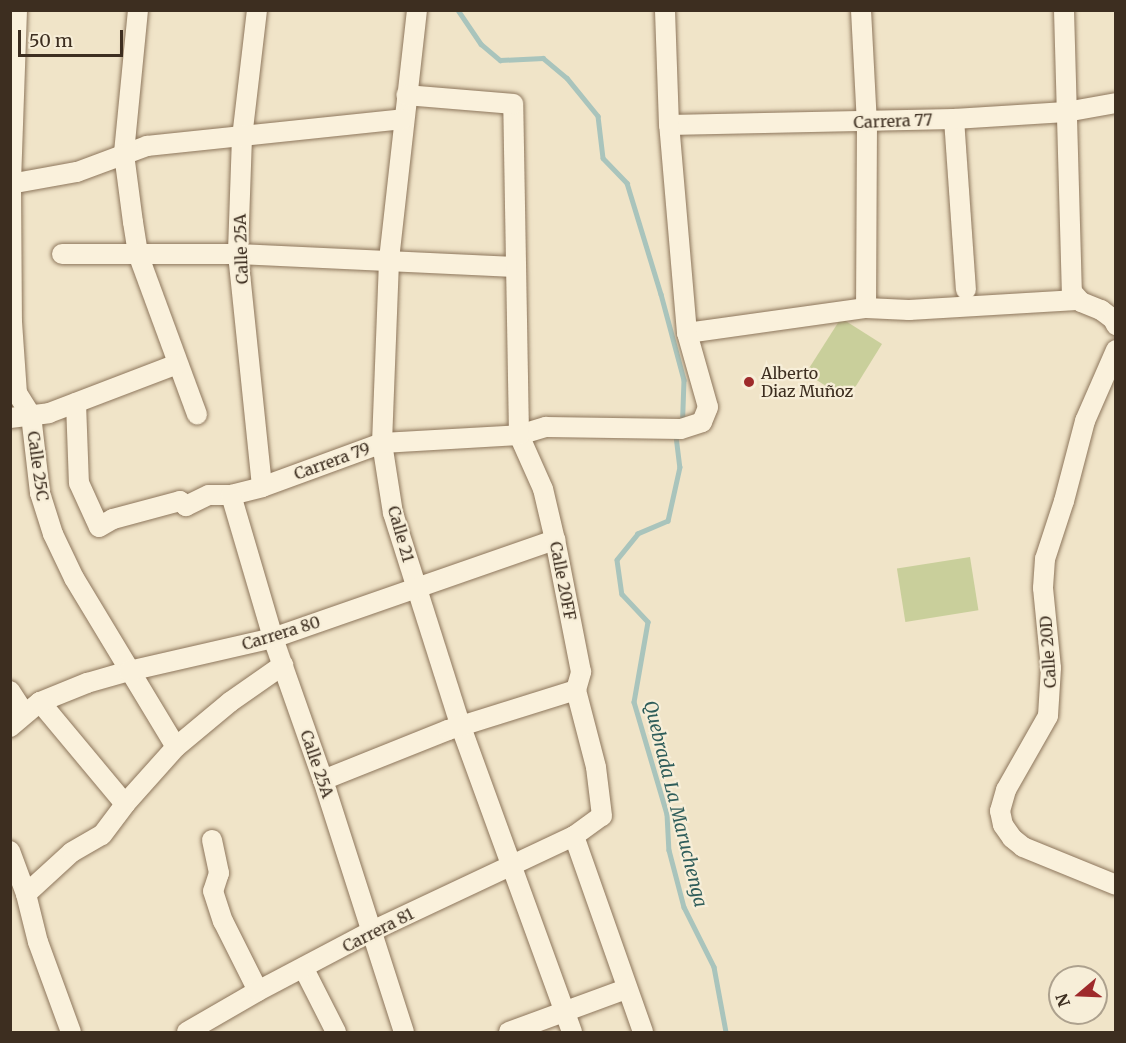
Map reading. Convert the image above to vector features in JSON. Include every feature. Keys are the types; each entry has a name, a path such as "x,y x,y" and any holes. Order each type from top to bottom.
{"street":[{"name":"Calle 25C","path":"17,10 11,184 12,322 17,393 31,415 40,493 53,534 74,578 176,747"},
{"path":"138,10 124,154 138,254 197,414"},
{"name":"Calle 25A","path":"257,10 242,136 238,254 262,487"},
{"name":"Calle 21","path":"417,10 403,118 389,261 382,443 393,513 461,727 572,1032"},
{"path":"665,10 669,125 687,333 866,308 909,310 1077,300 1101,310 1113,319 1116,325"},
{"path":"861,10 867,123 866,308"},
{"path":"1064,10 1072,292 1077,300"},
{"name":"Calle 20FF","path":"406,95 513,104 519,435 543,489 555,540 581,672 576,690 596,767 602,816 573,836"},
{"name":"Carrera 77","path":"669,125 867,123 954,119 1066,112 1116,104"},
{"path":"11,184 77,172 147,146 403,118"},
{"path":"954,119 966,290"},
{"path":"62,254 238,254 515,267"},
{"name":"Carrera 79","path":"76,403 79,483 99,527 113,519 180,501 186,506 209,495 231,495 262,487 382,443 519,435 546,427 681,429 702,422 708,407 687,333"},
{"name":"Calle 20D","path":"1116,350 1085,421 1064,501 1044,559 1043,588 1051,668 1048,716 1006,790 1000,811 1003,825 1012,838 1023,847 1116,885"},
{"path":"10,418 49,413 177,364"},
{"name":"Calle 25A","path":"231,495 273,638 323,780 404,1032"},
{"name":"Carrera 80","path":"25,714 129,670 273,638 416,586 555,540"},
{"path":"26,894 72,852 102,835 125,804 176,747 230,702 283,665"},
{"path":"323,780 461,727 576,690"},
{"path":"10,691 25,714 125,804"},
{"path":"573,836 643,1032"},
{"name":"Carrera 81","path":"187,1032 258,991 304,969 372,931 573,836"},
{"path":"212,840 219,873 213,891 223,921 258,991"},
{"path":"10,851 26,894 38,942 72,1032"},
{"path":"304,969 336,1032"},
{"path":"509,1032 626,989"}],"green space":[{"path":"841,318 882,344 851,394 838,394 806,373"},
{"path":"970,557 978,610 905,622 897,569"}],"waterway":[{"name":"Quebrada La Maruchenga","path":"458,10 481,44 500,60 543,58 567,78 598,116 603,158 627,183 661,294 684,380 683,416"},
{"name":"Quebrada La Maruchenga","path":"676,436 680,467 668,521 638,534 617,560 622,594 648,622 634,702 667,814 669,850 684,907 714,967 726,1032"}],"place":[{"name":"Alberto Diaz Muñoz","path":"749,382"}]}
